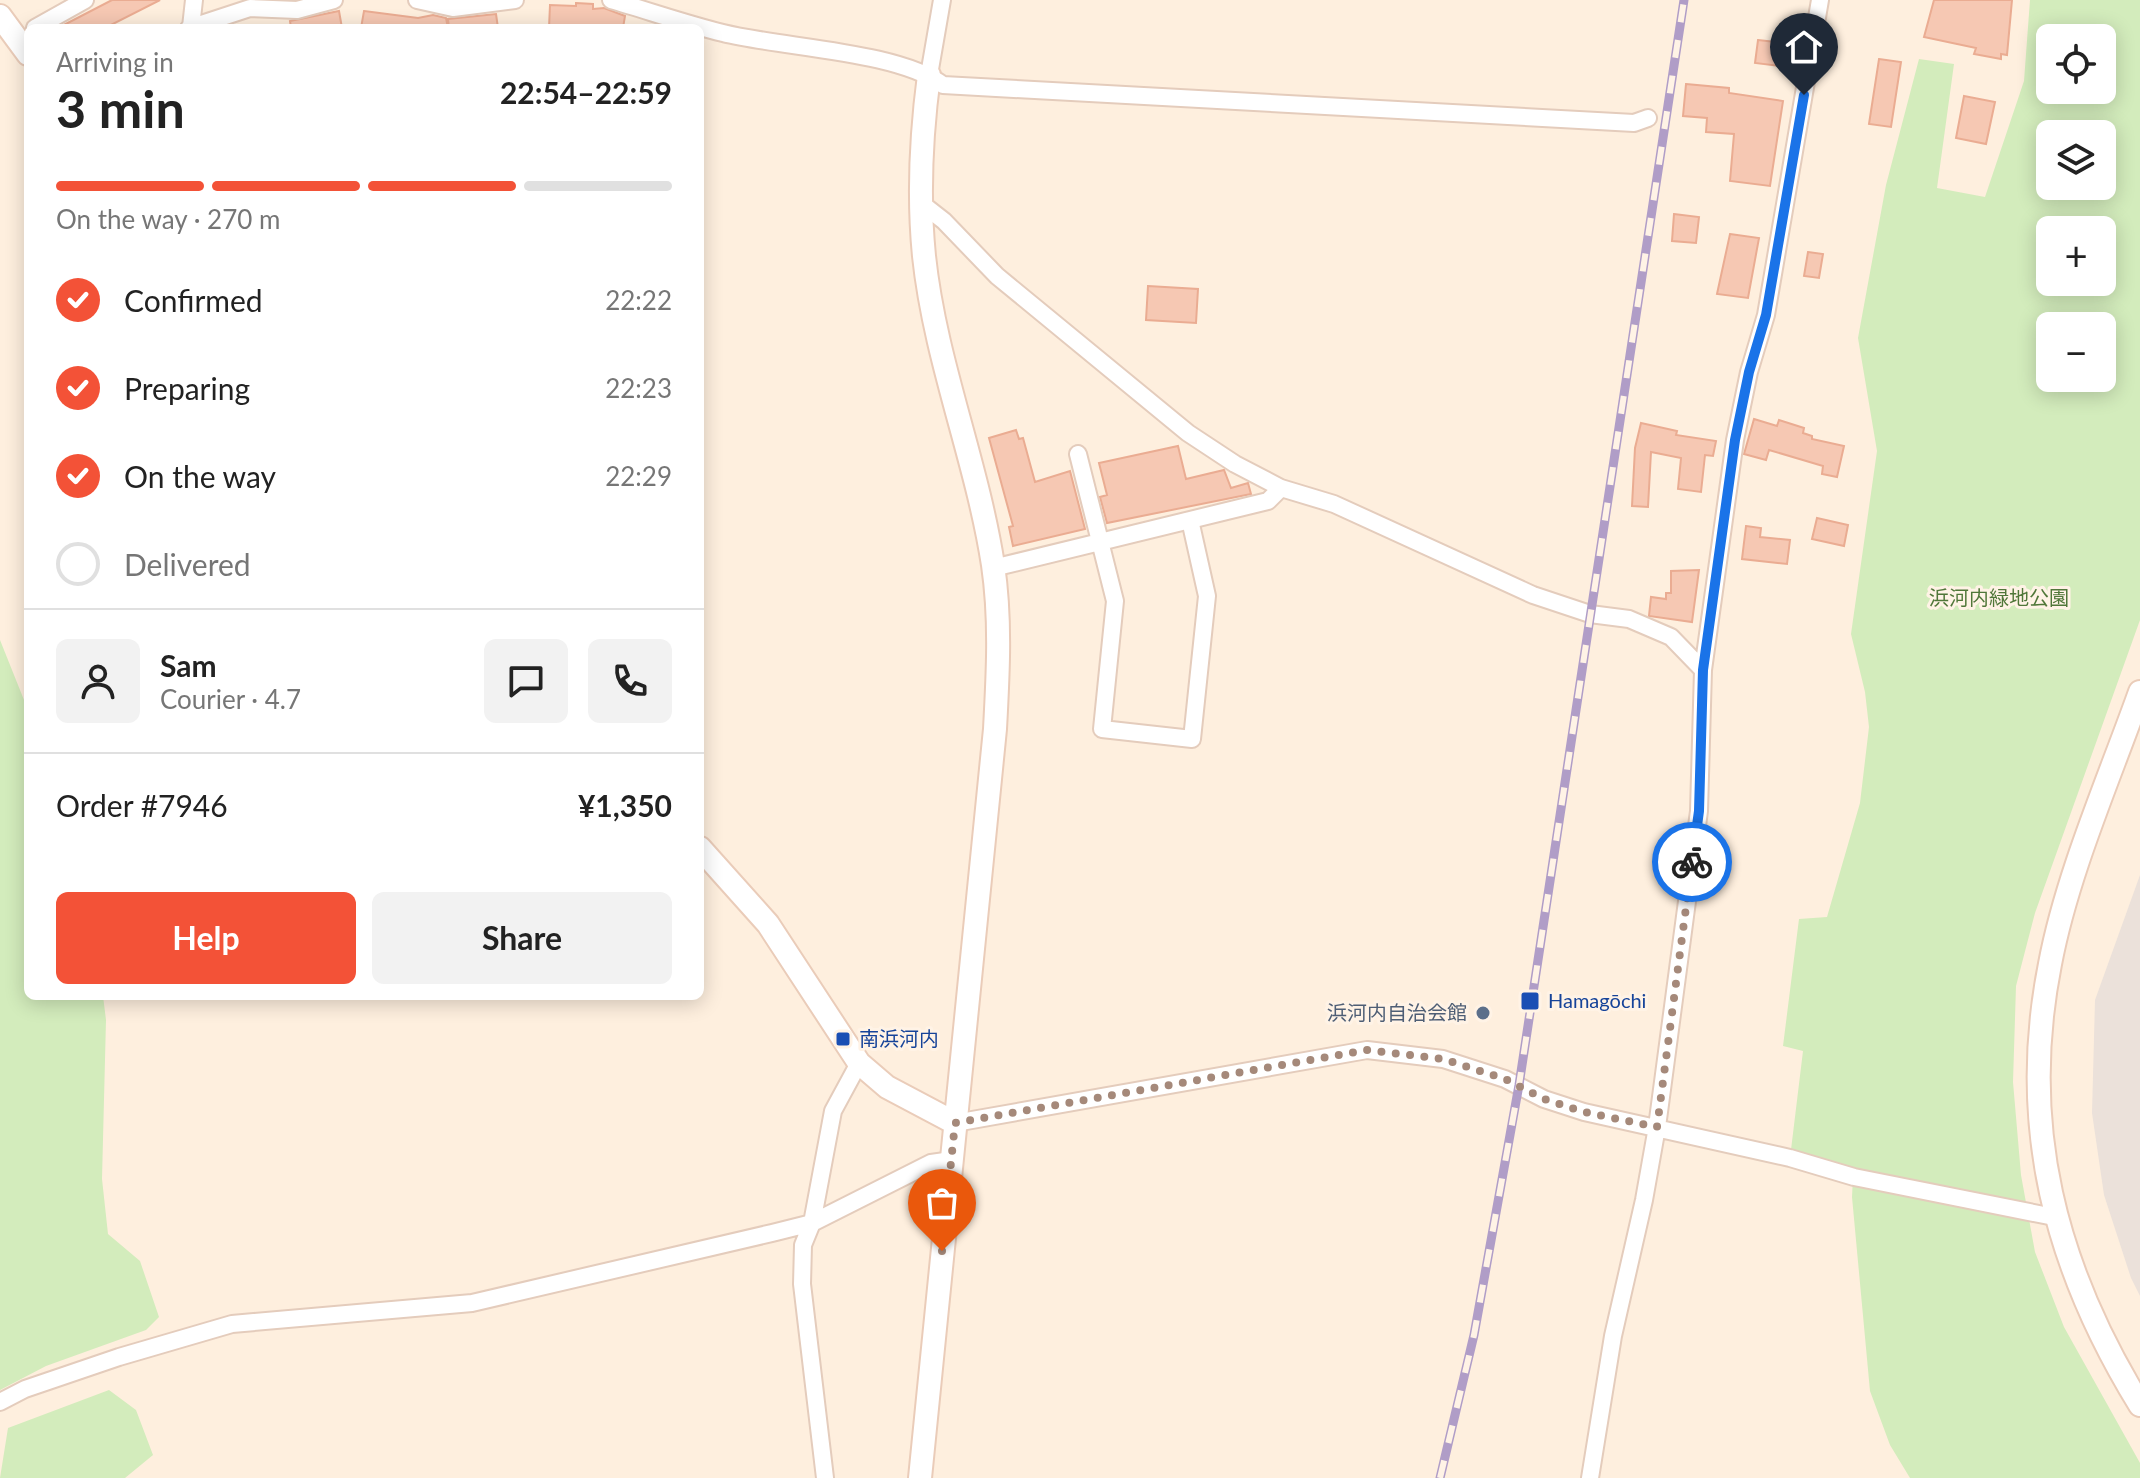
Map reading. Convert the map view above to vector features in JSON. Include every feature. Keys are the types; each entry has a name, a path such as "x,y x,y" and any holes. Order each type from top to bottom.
{"street":[{"path":"42,24 85,0"},
{"path":"191,24 194,0"},
{"path":"202,24 250,8 297,10 334,0"},
{"path":"417,0 453,8 515,0"},
{"path":"611,0 691,24"},
{"path":"920,1478 995,729 998,671 993,568 987,530 934,316 925,258 920,142 942,0"},
{"path":"1590,1478 1613,1336 1657,1127 1699,811 1703,670 1735,440 1749,372 1766,315 1820,0"},
{"path":"0,16 24,49"},
{"path":"704,28 888,63 929,75 943,85 1634,123 1648,118"},
{"path":"921,203 944,221 997,276 1188,433 1235,464 1281,488 1334,504 1533,595 1590,614 1629,619 1671,637 1703,670"},
{"path":"1078,454 1115,601 1102,729 1192,739 1207,596 1190,520"},
{"path":"993,568 1268,501 1281,488"},
{"path":"2140,692 2065,904 2045,989 2037,1088 2054,1217 2099,1334 2140,1405"},
{"path":"704,852 768,924 859,1063 887,1087 955,1123 1367,1050 1443,1059 1505,1079 1544,1099 1584,1112 1657,1127 1854,1177 2054,1217"},
{"path":"825,1478 802,1284 803,1245 812,1223 833,1111 859,1063"},
{"path":"0,1402 25,1389 119,1357 232,1324 472,1303 812,1223 931,1163 952,1160"}],"shaded area":[{"path":"2140,875 2140,1296 2131,1278 2104,1195 2092,1113 2095,1000"}],"green space":[{"name":"浜河内緑地公園","path":"2030,0 2140,0 2140,620 2035,913 2016,986 2013,1082 2021,1175 2035,1252 2064,1327 2140,1463 2140,1478 1910,1478 1890,1445 1870,1391 1852,1197 1853,1177 1790,1158 1803,1051 1783,1046 1799,919 1827,917 1860,803 1869,727 1865,692 1851,634 1877,451 1858,338 1886,185 1919,59 1954,64 1937,188 1985,197 2024,81"},
{"path":"0,640 24,700 24,1000 104,1000 106,1020 102,1179 108,1234 140,1261 159,1317 146,1330 46,1366 0,1390"},
{"path":"109,1390 136,1410 153,1455 125,1478 0,1478 8,1428"}],"building":[{"path":"112,0 160,0 113,24 66,24"},
{"path":"1934,0 2012,0 2007,55 2001,54 2001,59 1974,54 1976,48 1924,37"},
{"path":"576,3 593,4 593,9 604,8 625,16 624,24 549,24 550,5 576,6"},
{"path":"339,11 341,24 290,24 290,21"},
{"path":"364,11 418,18 433,15 446,18 447,24 362,24"},
{"path":"496,14 497,24 449,24 448,19"},
{"path":"1758,40 1801,45 1797,68 1755,63"},
{"path":"1879,59 1901,62 1891,127 1869,124"},
{"path":"1686,84 1729,88 1729,93 1783,101 1770,186 1730,181 1734,134 1706,132 1707,118 1683,116"},
{"path":"1964,96 1995,102 1986,144 1956,138"},
{"path":"1674,214 1699,217 1696,243 1672,241"},
{"path":"1730,234 1759,238 1748,298 1717,294"},
{"path":"1808,252 1823,254 1819,278 1804,276"},
{"path":"1148,286 1198,289 1196,323 1146,320"},
{"path":"1754,419 1777,426 1779,420 1804,428 1803,433 1812,436 1812,439 1844,446 1837,477 1822,474 1823,466 1769,450 1766,460 1744,454"},
{"path":"1641,423 1677,431 1676,435 1716,441 1713,456 1705,455 1701,492 1678,489 1681,458 1651,452 1648,507 1632,506 1635,448"},
{"path":"1016,430 1019,439 1023,438 1035,482 1070,471 1085,529 1013,546 1009,527 1013,526 989,438"},
{"path":"1178,446 1186,479 1224,470 1231,488 1248,483 1251,494 1107,523 1100,497 1107,495 1099,463"},
{"path":"1817,518 1848,525 1844,546 1812,539"},
{"path":"1746,526 1761,528 1760,537 1790,540 1787,564 1742,559"},
{"path":"1699,570 1692,622 1649,616 1651,597 1666,599 1666,593 1671,593 1671,571"}],"railway":[{"path":"1440,1478 1474,1335 1519,1085 1684,0"}],"way so far":[{"path":"942,1251 955,1123 1105,1094 1367,1050 1443,1059 1505,1079 1544,1099 1584,1112 1657,1127 1692,862"}],"place":[{"name":"Hamagōchi","path":"1530,1001"},
{"name":"浜河内自治会館","path":"1483,1013"},
{"name":"南浜河内","path":"843,1039"}],"route":[{"path":"1692,862 1699,811 1703,670 1735,440 1749,372 1766,315 1804,95"}]}
